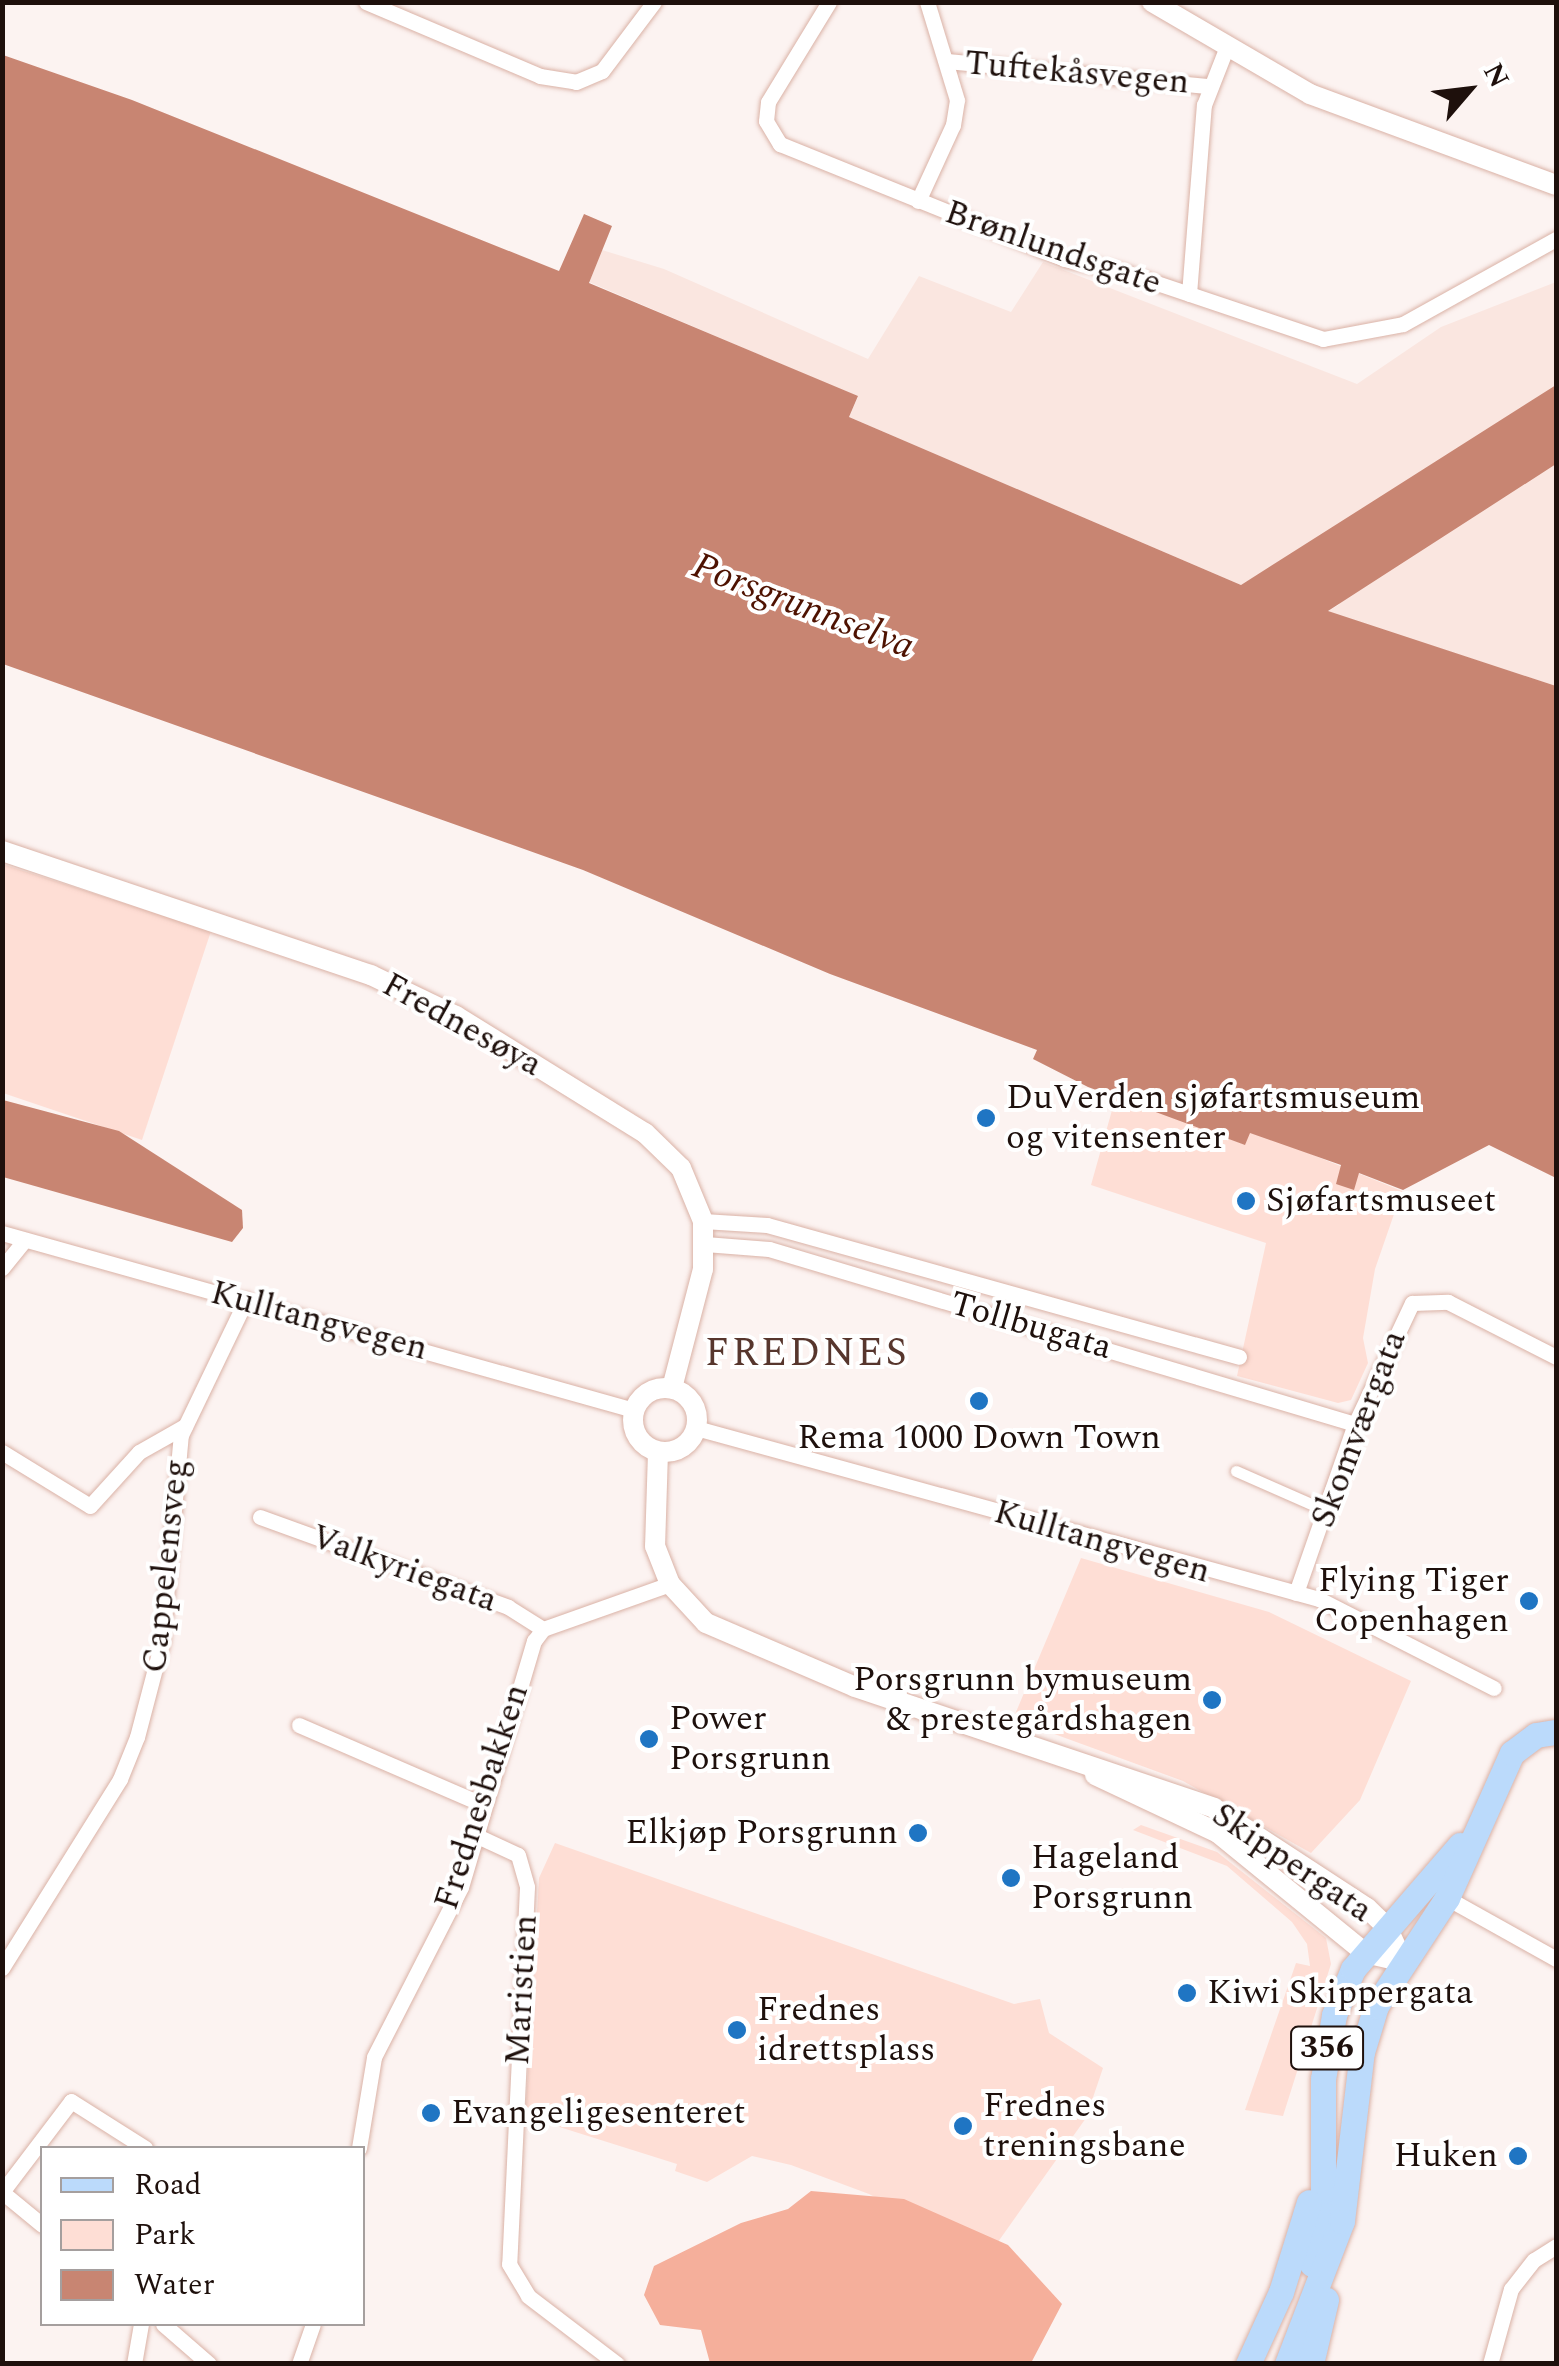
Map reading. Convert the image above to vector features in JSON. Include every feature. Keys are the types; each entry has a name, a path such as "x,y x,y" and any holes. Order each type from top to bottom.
{"main road":[{"name":"356","path":"1311,2364 1342,2221 1366,2035 1403,1962 1448,1898 1482,1812 1512,1752 1536,1735 1556,1732"},
{"name":"356","path":"1298,2334 1321,2224 1329,2036 1343,1990 1365,1952 1444,1869 1482,1812"},
{"name":"356","path":"1248,2364 1292,2260 1322,2154"},
{"name":"356","path":"1287,2364 1342,2221"}],"street":[{"path":"366,2 540,76 576,82 602,71 654,2"},
{"name":"Brønlundsgate","path":"829,2 779,75 766,121 780,144 800,156 1064,259 1188,294 1280,329 1323,339 1366,335 1450,301 1556,239"},
{"name":"Brønlundsgate","path":"918,201 953,125 956,87 927,2"},
{"path":"1160,4 1226,48 1310,94 1556,185"},
{"name":"Brønlundsgate","path":"1188,294 1207,86 1226,48"},
{"name":"Tuftekåsvegen","path":"946,61 1207,86"},
{"name":"Frednesøya","path":"2,851 335,962 456,1016 645,1133 681,1168 703,1221 705,1244 672,1388"},
{"path":"703,1221 767,1226 1239,1356"},
{"name":"Kulltangvegen","path":"2,1234 634,1410"},
{"path":"2,1268 24,1240"},
{"name":"Tollbugata","path":"705,1244 769,1249 1354,1424"},
{"name":"Cappelensveg","path":"2,1968 120,1779 146,1709 162,1642 186,1425 246,1300"},
{"name":"Skomværgata","path":"1296,1593 1354,1424 1406,1310 1418,1300 1448,1302 1556,1357"},
{"path":"672,1388 690,1399 696,1428 686,1445 658,1452 635,1431 634,1410 649,1392 672,1388"},
{"name":"Cappelensveg","path":"2,1452 90,1506 138,1452 186,1425"},
{"name":"Kulltangvegen","path":"696,1428 1296,1593 1494,1688"},
{"path":"543,1630 670,1584 653,1517 658,1452"},
{"path":"1236,1472 1326,1510"},
{"name":"Valkyriegata","path":"260,1517 508,1607 543,1630"},
{"name":"Skippergata","path":"670,1584 695,1613 738,1642 1071,1762 1214,1808 1386,1927 1403,1962"},
{"name":"Frednesbakken","path":"359,2146 382,2036 451,1907 476,1835 522,1671 543,1630"},
{"path":"299,1725 484,1806"},
{"name":"Skippergata","path":"1071,1762 1218,1833 1365,1952 1403,1962"},
{"name":"Maristien","path":"476,1835 518,1855 528,1887 509,2264 528,2296 618,2364"},
{"path":"1448,1898 1556,1959"},
{"path":"40,2223 2,2192 71,2101 142,2146"},
{"path":"1490,2364 1511,2289 1534,2260 1556,2246"},
{"path":"134,2364 141,2326"},
{"path":"166,2326 209,2364"},
{"path":"299,2364 312,2326"}],"shaded area":[{"path":"602,250 664,269 868,359 919,276 1011,312 1043,262 1357,384 1441,327 1556,282 1556,686 1327,612 1340,604 1251,579 1241,585 849,417 858,397 589,282"},
{"path":"811,2191 904,2199 1008,2245 1062,2304 1031,2363 710,2363 701,2330 660,2325 644,2295 654,2266 741,2223 788,2209"}],"green space":[{"path":"2,864 211,931 142,1140 3,1093"},
{"path":"1116,1096 1243,1144 1249,1132 1281,1142 1402,1191 1375,1269 1363,1338 1368,1363 1351,1400 1338,1403 1237,1376 1266,1243 1091,1185"},
{"name":"Porsgrunn bymuseum & prestegårdshagen","path":"1081,1558 1269,1612 1411,1681 1360,1800 1311,1853 1183,1781 1013,1719"},
{"path":"1141,1825 1217,1852 1326,1938 1331,1964 1283,2116 1245,2110 1296,1963 1310,1966 1307,1944 1292,1922 1227,1866 1133,1830"},
{"path":"555,1843 1014,2004 1040,1999 1049,2033 1103,2068 1086,2118 988,2256 869,2194 791,2165 752,2156 707,2182 675,2171 677,2164 534,2119 526,2106 539,1878"}],"water":[{"name":"Porsgrunnselva","path":"3,55 132,100 559,271 584,214 612,226 589,283 858,396 849,417 1241,585 1556,385 1556,464 1328,611 1556,686 1556,1178 1489,1145 1403,1190 1359,1173 1354,1190 1336,1184 1341,1165 1250,1133 1245,1145 1088,1087 1033,1059 1037,1050 830,974 583,870 3,664"},
{"path":"3,1100 119,1131 242,1210 243,1228 232,1242 3,1177"}],"place":[{"name":"DuVerden sjøfartsmuseum og vitensenter","path":"986,1118"},
{"name":"Sjøfartsmuseet","path":"1246,1201"},
{"name":"Rema 1000 Down Town","path":"979,1401"},
{"name":"Flying Tiger Copenhagen","path":"1529,1601"},
{"name":"Porsgrunn bymuseum & prestegårdshagen","path":"1212,1700"},
{"name":"Power Porsgrunn","path":"649,1739"},
{"name":"Elkjøp Porsgrunn","path":"918,1833"},
{"name":"Hageland Porsgrunn","path":"1011,1878"},
{"name":"Kiwi Skippergata","path":"1187,1993"},
{"name":"Frednes idrettsplass","path":"737,2030"},
{"name":"Evangeligesenteret","path":"431,2113"},
{"name":"Frednes treningsbane","path":"963,2126"},
{"name":"Huken","path":"1518,2156"}],"district":[{"name":"FREDNES","path":"807,1354"}]}
